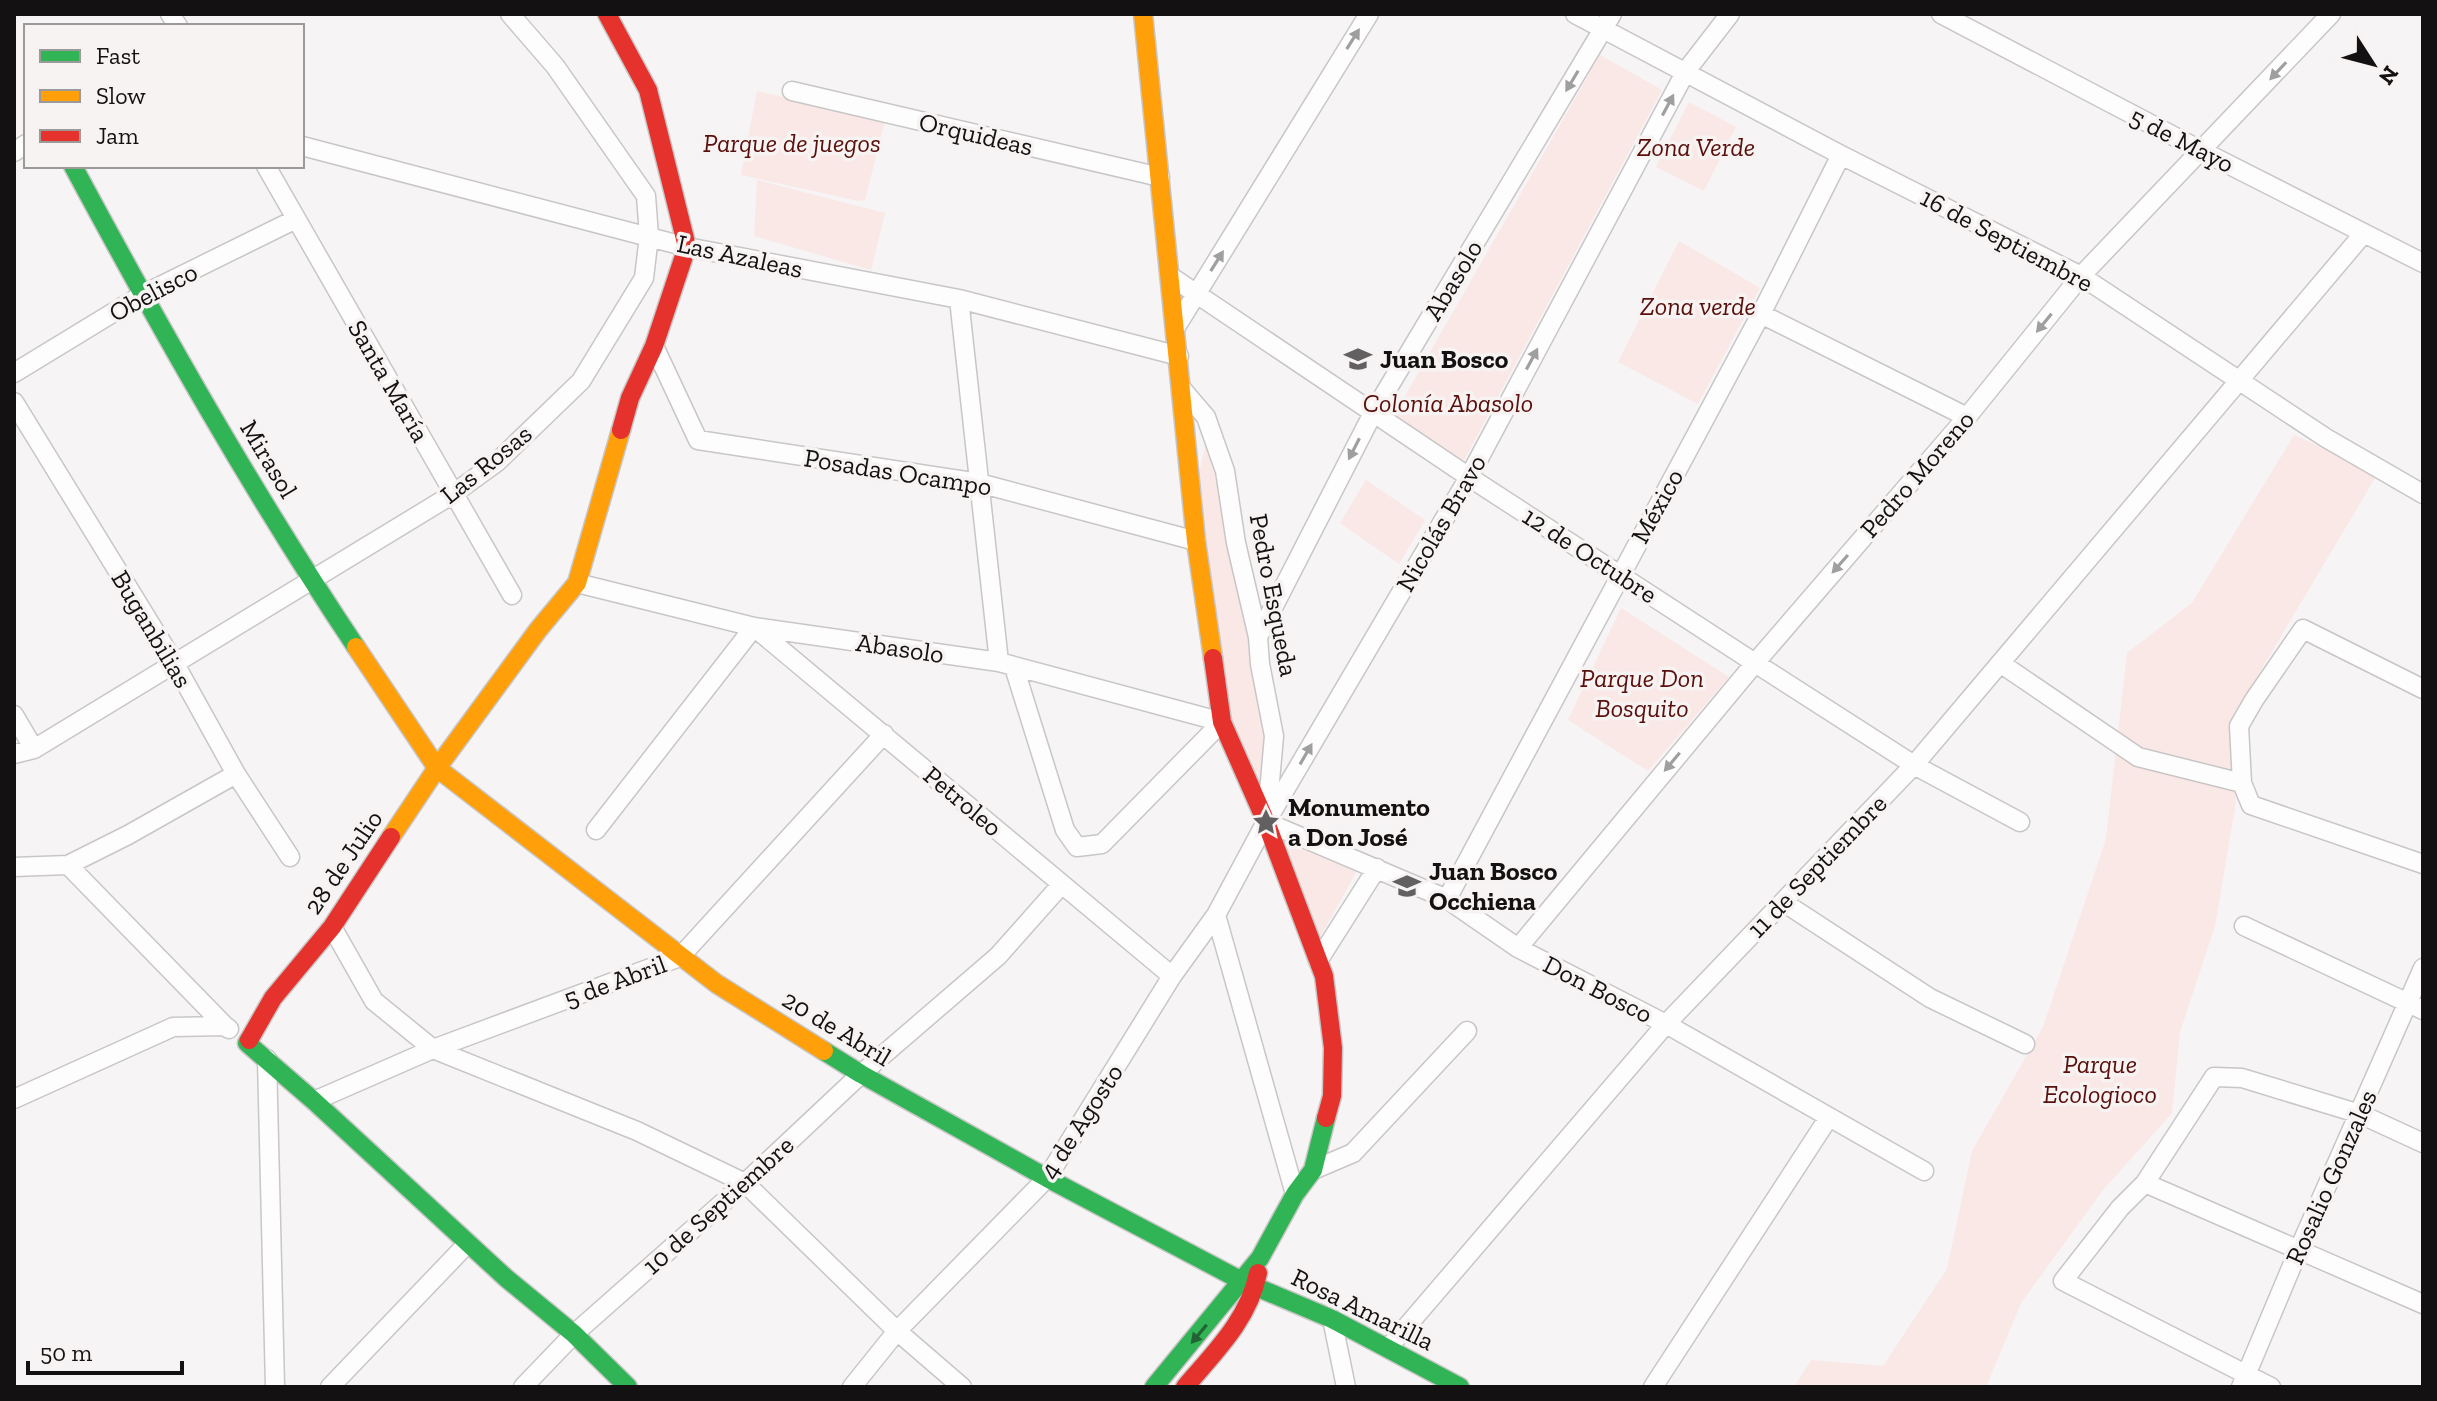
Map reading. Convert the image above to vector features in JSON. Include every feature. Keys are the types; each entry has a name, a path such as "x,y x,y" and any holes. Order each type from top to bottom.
{"street":[{"name":"Las Rosas","path":"14,754 34,749 453,494 497,462 581,381 644,278 649,236 646,196 555,66 510,14"},
{"path":"607,14 648,90 687,247"},
{"name":"Pedro Esqueda","path":"1143,14 1196,541 1222,722 1266,822 1324,976 1333,1048 1332,1096 1313,1170 1295,1194 1260,1258 1234,1328 1185,1387"},
{"path":"1176,327 1369,14"},
{"name":"16 de Septiembre","path":"1575,14 1608,21 1686,71 1841,155 2081,276 2326,438 2423,494"},
{"name":"Nicolás Bravo","path":"1266,822 1469,477 1686,71 1730,14"},
{"name":"5 de Mayo","path":"1941,14 2423,263"},
{"name":"Pedro Moreno","path":"1518,948 1755,663 1967,417 2081,276 2331,14"},
{"name":"Abasolo","path":"1258,637 1373,413 1608,21"},
{"name":"Orquideas","path":"792,91 1160,177"},
{"name":"Las Azaleas","path":"304,147 687,247 959,299 1179,356"},
{"name":"México","path":"1447,899 1761,314 1841,155"},
{"name":"Mirasol","path":"74,168 142,295 312,581 437,768"},
{"name":"Santa María","path":"267,168 512,595"},
{"name":"Obelisco","path":"14,373 142,295 296,219"},
{"name":"11 de Septiembre","path":"1389,1347 1666,1024 1914,765 2364,233"},
{"name":"28 de Julio","path":"247,1043 273,998 332,927 437,768 538,630 577,583 630,398 654,346 687,247"},
{"name":"12 de Octubre","path":"1170,276 1469,477 1755,663 1914,765 2020,822"},
{"path":"959,299 979,483 1007,664 1065,830 1077,847 1102,844 1222,722"},
{"path":"1761,314 1967,417"},
{"name":"Posadas Ocampo","path":"654,346 698,440 979,483 1196,541"},
{"name":"Pedro Esqueda","path":"1182,389 1206,417 1225,471 1236,543 1258,637 1274,736 1266,822"},
{"name":"Buganbilias","path":"14,402 175,664 236,774 290,857"},
{"name":"Abasolo","path":"577,583 754,627 1007,664 1222,722"},
{"path":"596,830 754,627"},
{"name":"Petroleo","path":"754,627 1172,976"},
{"path":"2423,689 2303,629 2239,726 2242,783 2251,805 2423,864"},
{"path":"2000,663 2138,757 2242,783"},
{"path":"14,715 34,749"},
{"name":"5 de Abril","path":"314,1101 433,1049 680,957 884,734"},
{"name":"20 de Abril","path":"437,768 717,984 861,1074 1047,1178 1250,1284"},
{"path":"14,867 68,865 236,774"},
{"name":"Don Bosco","path":"1266,822 1447,899 1518,948 1666,1024 1924,1171"},
{"name":"4 de Agosto","path":"852,1387 897,1331 1047,1178 1172,976 1216,915 1266,822"},
{"path":"68,865 225,1026 314,1101 468,1243 574,1334 628,1387"},
{"path":"1318,961 1377,868"},
{"name":"10 de Septiembre","path":"523,1387 574,1334 745,1183 861,1074 998,956 1061,885"},
{"path":"1783,902 1930,998 2025,1044"},
{"path":"1216,915 1295,1194"},
{"path":"2244,926 2415,1006"},
{"path":"332,927 374,1001 433,1049 637,1131 745,1183 897,1331 962,1387"},
{"name":"Rosalio Gonzales","path":"2244,1382 2360,1114 2415,1006 2423,968"},
{"path":"14,1099 173,1027 225,1026"},
{"path":"1313,1170 1353,1153 1467,1031"},
{"path":"267,1059 275,1387"},
{"path":"2271,1387 2244,1382 2063,1281 2120,1208 2145,1183 2214,1077 2242,1078 2360,1114 2423,1143"},
{"path":"1653,1387 1829,1117"},
{"path":"2145,1183 2423,1304"},
{"path":"330,1387 468,1243"},
{"path":"1154,1387 1250,1284"},
{"name":"Rosa Amarilla","path":"1250,1284 1332,1319 1460,1387"},
{"path":"1332,1319 1346,1387"}],"green space":[{"name":"Colonía Abasolo","path":"1600,55 1662,90 1462,464 1393,417"},
{"name":"Parque de juegos","path":"757,91 885,120 865,200 741,175"},
{"name":"Zona Verde","path":"1689,102 1736,127 1704,191 1656,167"},
{"path":"757,180 885,213 871,270 754,236"},
{"name":"Zona verde","path":"1679,241 1760,288 1698,404 1618,362"},
{"name":"Parque Ecologioco","path":"2294,435 2378,473 2233,717 2236,802 2215,926 2180,1032 2172,1113 2103,1190 2021,1303 1986,1387 1794,1387 1811,1360 1883,1366 1947,1269 1972,1151 2043,1027 2106,839 2127,653 2192,603"},
{"path":"1207,439 1269,736 1261,792 1226,712 1199,473"},
{"path":"1366,480 1425,520 1399,564 1340,523"},
{"name":"Parque Don Bosquito","path":"1621,608 1729,677 1648,771 1568,720"},
{"path":"1282,837 1359,867 1319,939"}],"traffic: fast":[{"path":"74,168 209,410 356,647"},
{"path":"249,1040 247,1043 506,1278 574,1334 628,1387"},
{"path":"824,1051 1047,1178 1242,1281 1332,1319 1460,1387"},
{"path":"1154,1387 1260,1258 1295,1194 1313,1170 1326,1118"}],"traffic: slow":[{"path":"1143,14 1196,541 1213,658"},
{"path":"391,837 437,768 538,630 577,583 621,430"},
{"path":"356,647 437,768 717,984 824,1051"}],"traffic: jam":[{"path":"607,14 648,90 687,247 654,346 630,398 621,430"},
{"path":"1213,658 1222,722 1266,822 1324,976 1333,1048 1332,1096 1326,1118"},
{"path":"249,1040 273,998 332,927 391,837"},
{"path":"1185,1387 1239,1320 1254,1290 1258,1273"}],"place":[{"name":"Juan Bosco","path":"1358,359"},
{"name":"Monumento a Don José","path":"1266,822"},
{"name":"Juan Bosco Occhiena","path":"1407,886"}]}
